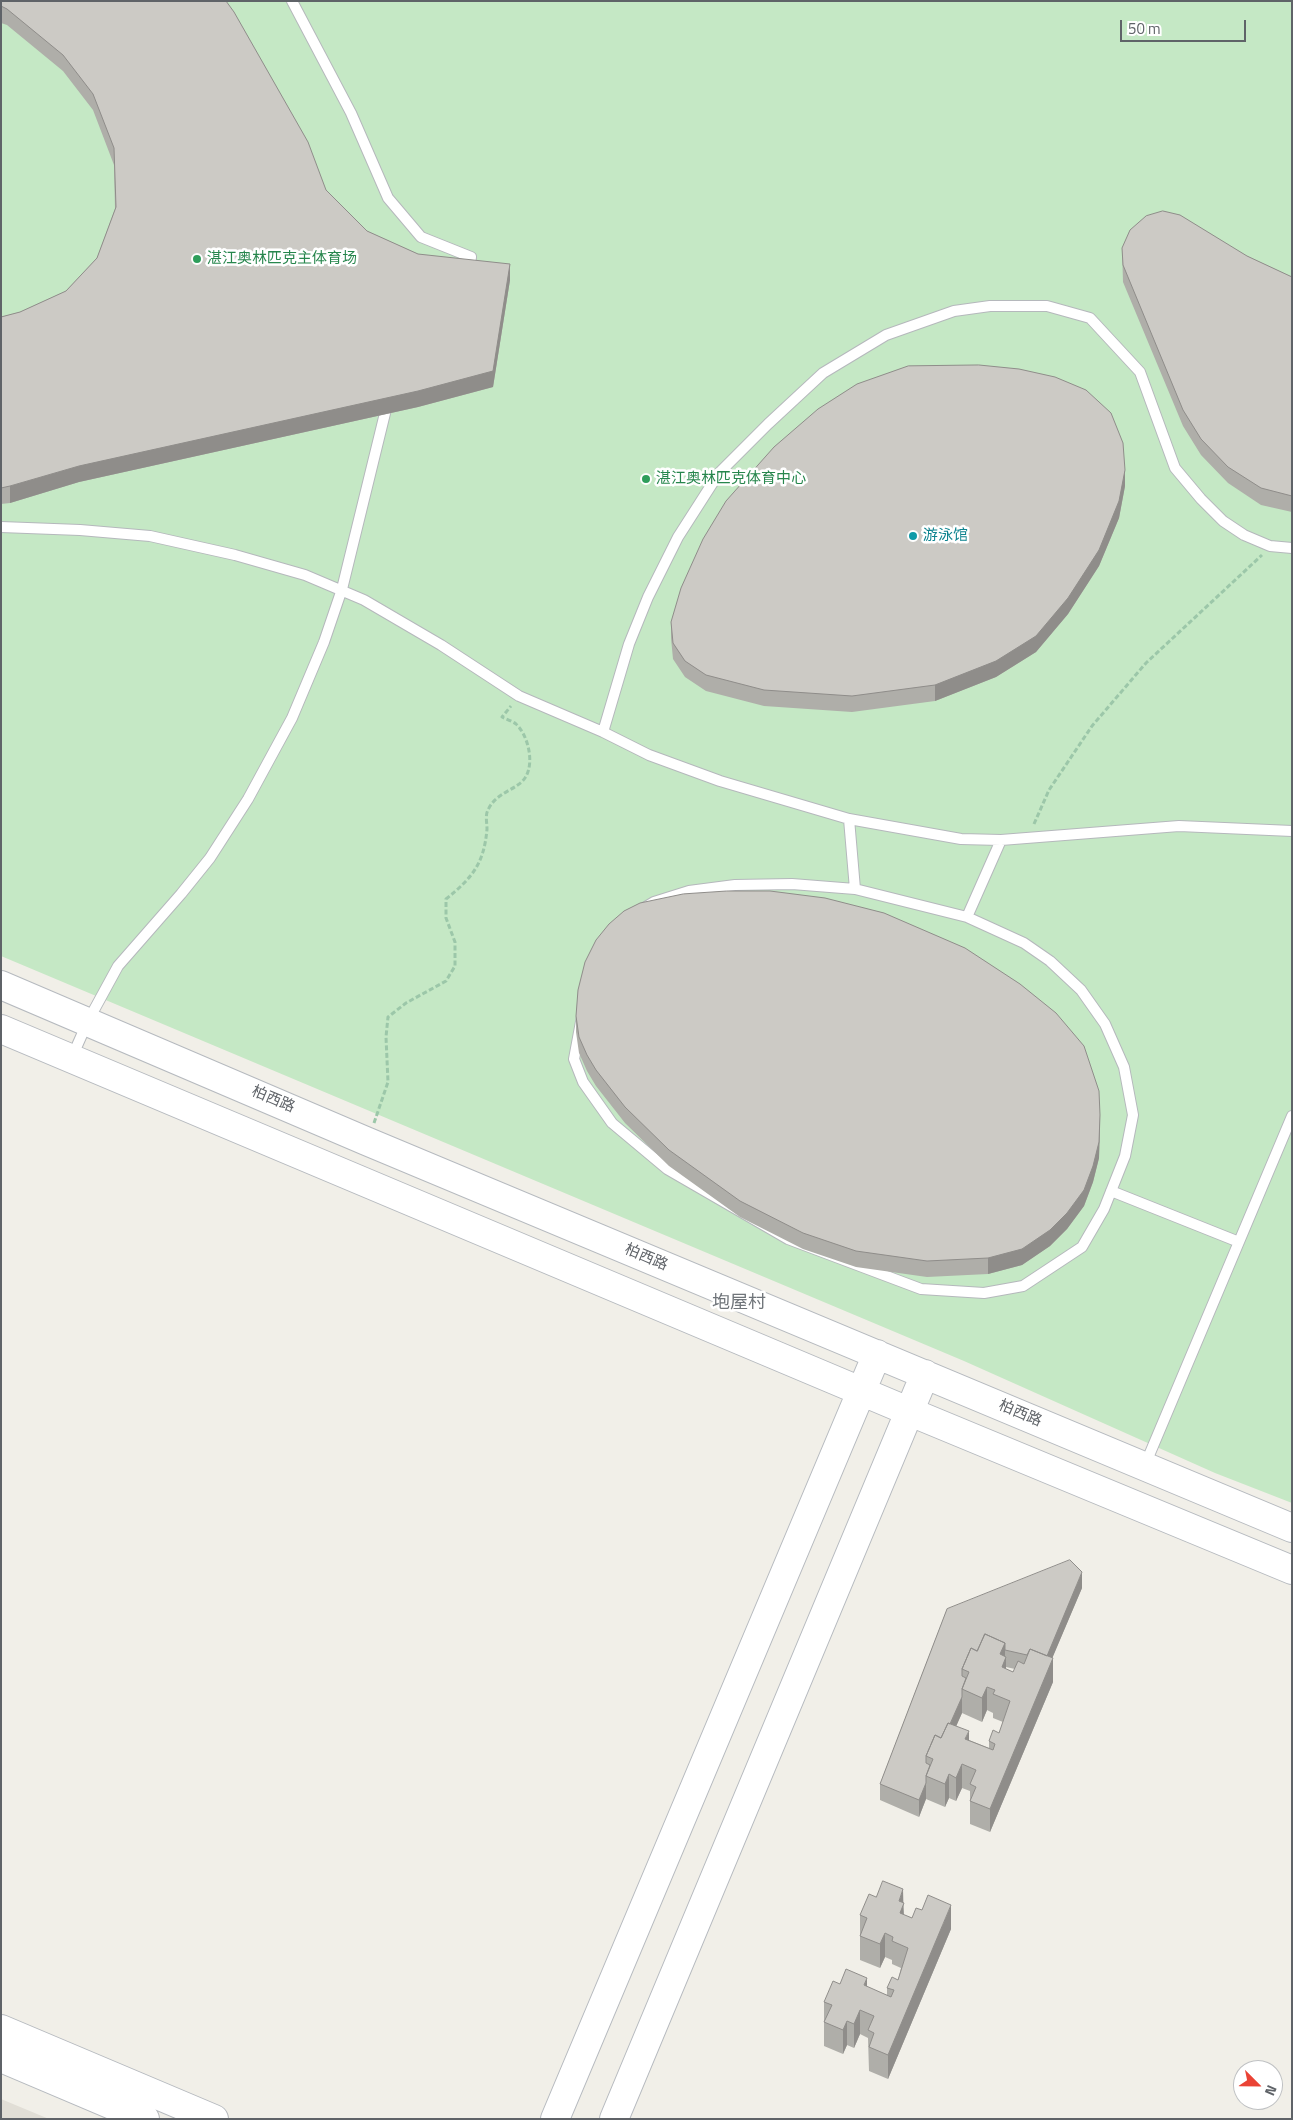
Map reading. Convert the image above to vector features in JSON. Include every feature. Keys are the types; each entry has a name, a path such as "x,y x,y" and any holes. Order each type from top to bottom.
{"main road":[{"name":"柏西路","path":"1,985 366,1141 1292,1528"},
{"path":"1,1029 862,1392 1292,1570"},
{"path":"555,2119 878,1354"},
{"path":"614,2119 925,1374"},
{"path":"1,2029 214,2119"},
{"path":"1,2058 145,2119"}],"lane":[{"path":"292,1 351,113 388,198 421,237 471,257 467,284"},
{"path":"603,732 629,644 648,597 678,536 719,473 823,373 886,336 954,311 990,306 1047,306 1090,318 1140,372 1175,468 1201,499 1223,521 1244,535 1270,546 1292,548"},
{"path":"72,1058 88,1021 118,966 182,894 210,858 248,799 292,718 324,642 342,589 390,394 398,392"},
{"path":"1,528 80,530 150,536 235,555 305,575 342,589 364,600 441,645 519,696 603,732 649,755 720,781 849,819 962,839 1001,840 1028,836 1180,826 1292,831"},
{"path":"849,819 855,889"},
{"path":"967,918 1001,840"},
{"path":"792,884 855,889 967,918 1024,942 1050,961 1081,990 1105,1024 1124,1067 1133,1115 1124,1156 1104,1209 1082,1247 1023,1286 984,1293 921,1289 788,1239 667,1169 612,1123 583,1082 574,1059 583,1011 597,962 624,920 654,902 689,891 735,885 792,884"},
{"path":"1144,1466 1292,1116"},
{"path":"1111,1191 1239,1242"}],"path":[{"path":"1028,836 1049,790 1092,726 1146,663 1270,546"},
{"path":"366,1141 381,1108 388,1082 386,1037 388,1017 406,1003 446,981 451,973 455,966 455,942 446,918 446,900 464,884 481,861 487,829 487,812 497,798 525,778 530,761 527,744 516,724 502,717 519,696"}],"shaded area":[{"path":"1,2099 49,2119 1,2119"}],"green space":[{"name":"湛江奥林匹克体育中心","path":"1,1 1292,1 1292,1503 1215,1473 964,1361 1,956"}],"building":[{"name":"湛江奥林匹克主体育场","path":"1,1 226,1 308,142 326,190 367,231 418,254 510,264 493,371 418,391 79,466 1,488 1,317 20,312 66,291 97,258 116,207 114,148 93,94 63,55 1,6"},
{"path":"1163,211 1180,215 1247,256 1292,277 1292,496 1261,488 1228,467 1201,439 1183,410 1123,265 1122,248 1130,230 1146,216"},
{"name":"游泳馆","path":"979,365 1019,369 1055,377 1086,390 1111,413 1123,443 1125,470 1119,501 1099,550 1068,598 1036,636 996,661 935,685 852,696 764,690 706,675 685,661 673,643 671,622 681,588 703,539 726,501 774,447 818,409 857,384 908,366"},
{"path":"770,891 825,898 884,913 965,948 1020,984 1056,1013 1084,1046 1099,1091 1099,1142 1093,1166 1084,1190 1067,1213 1050,1230 1022,1249 988,1258 927,1261 856,1251 803,1233 740,1201 669,1150 625,1107 596,1070 587,1055 579,1037 576,1016 578,990 585,962 596,940 609,924 624,911 640,903 683,894"},
{"path":"1070,1560 1082,1572 1047,1656 1030,1649 1027,1655 1005,1650 1005,1643 985,1634 977,1651 971,1648 962,1669 962,1676 966,1678 962,1689 962,1697 950,1724 948,1723 941,1738 935,1735 926,1756 926,1763 930,1765 926,1776 926,1783 919,1800 880,1784 947,1609"},
{"path":"985,1634 1005,1643 1000,1654 1006,1657 1002,1667 1013,1672 1018,1661 1024,1664 1030,1649 1053,1658 990,1809 970,1801 976,1787 970,1784 976,1770 962,1764 956,1778 949,1774 945,1784 926,1776 933,1759 926,1756 935,1735 941,1738 948,1723 969,1731 965,1739 993,1750 995,1744 989,1741 993,1730 999,1733 1010,1701 993,1694 995,1690 987,1687 982,1698 962,1689 969,1672 962,1669 971,1648 977,1651"},
{"path":"883,1881 903,1889 899,1901 904,1903 900,1913 912,1918 916,1908 922,1910 928,1895 951,1905 888,2055 869,2047 874,2033 868,2030 874,2016 860,2010 854,2024 847,2021 843,2030 824,2022 832,2005 824,2002 833,1981 840,1984 846,1969 867,1978 864,1985 891,1997 894,1990 887,1988 892,1977 898,1980 908,1948 892,1941 893,1937 885,1933 880,1944 860,1936 867,1918 860,1915 869,1894 876,1897"}],"place":[{"name":"湛江奥林匹克主体育场","path":"197,259"},
{"name":"湛江奥林匹克体育中心","path":"646,479"},
{"name":"游泳馆","path":"913,536"}],"district":[{"name":"垉屋村","path":"739,1304"}]}
